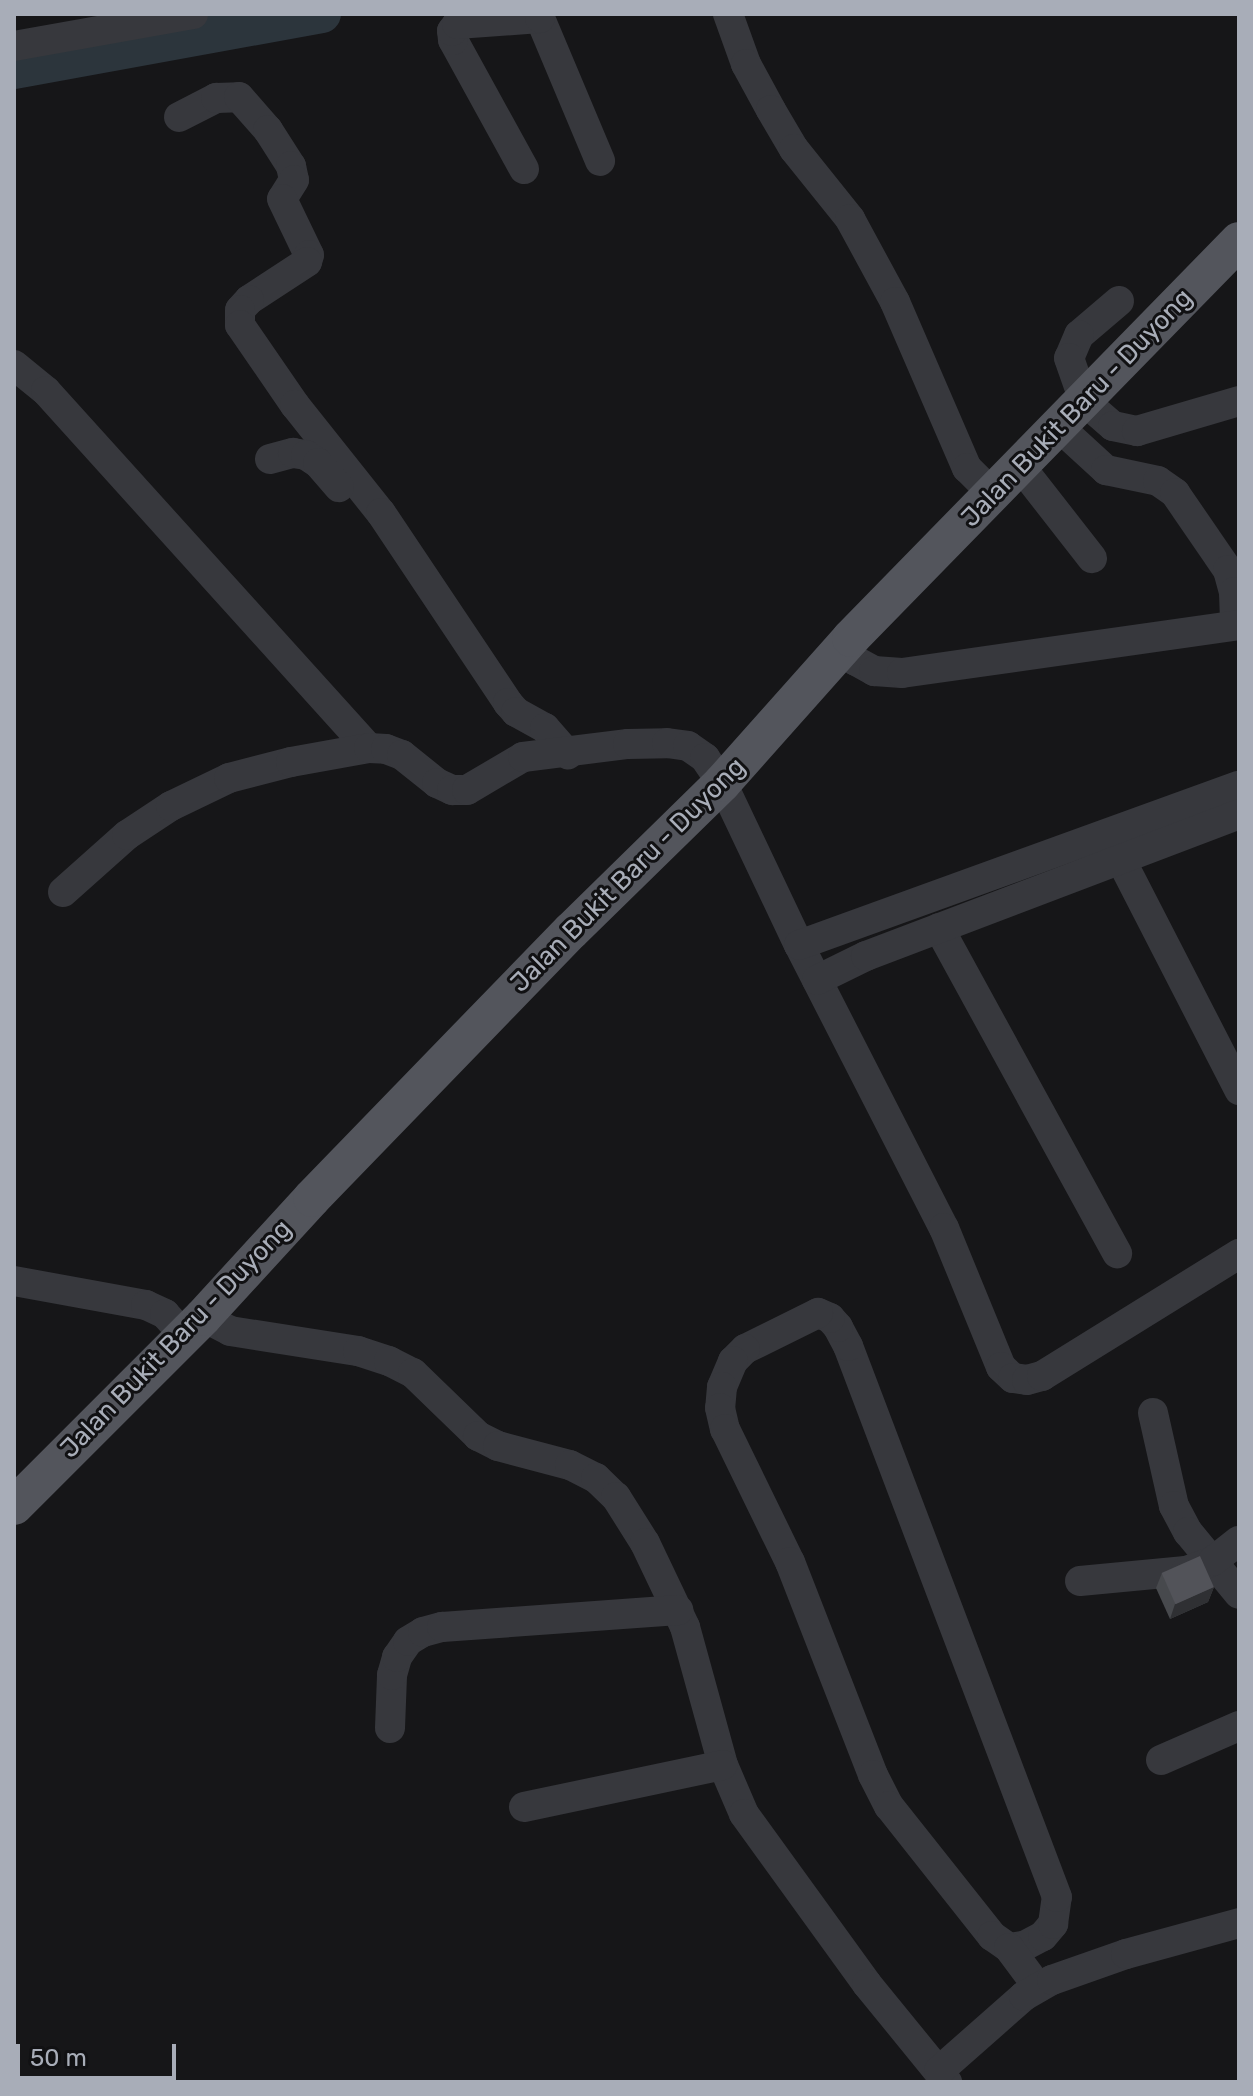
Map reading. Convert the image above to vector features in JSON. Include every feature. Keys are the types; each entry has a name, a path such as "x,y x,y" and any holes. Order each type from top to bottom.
{"main road":[{"name":"Jalan Bukit Baru - Duyong","path":"14,1506 194,1326 507,998 722,783 842,647 1239,241"}],"street":[{"path":"14,46 193,14"},
{"path":"728,14 746,64 771,110 794,149 850,219 895,302 967,468 993,494"},
{"path":"524,169 453,40 452,31 457,24 540,16 600,161"},
{"path":"179,117 216,98 239,97 268,130 291,166 294,180 282,199 309,255 307,262 249,300 240,310 240,325 295,405 381,513 508,703 545,728 568,754"},
{"path":"842,647 874,671 902,673 1237,625 1228,570 1175,493 1158,481 1106,470 1071,414 1069,358 1079,335 1119,301"},
{"path":"14,365 46,391 369,748"},
{"path":"1071,414 1137,431 1239,401"},
{"path":"270,459 293,453 306,455 332,477 413,584 513,732 538,755"},
{"path":"1020,466 1092,558"},
{"path":"63,892 127,835 194,795 244,774 369,748 402,755 452,790 467,790 508,764 538,755 568,754 628,744 688,746 705,758 722,783 799,945 944,1228 1001,1367 1013,1378 1027,1380 1042,1376 1239,1254"},
{"path":"799,945 1239,786"},
{"path":"817,980 866,956 1239,814"},
{"path":"1120,858 1239,1090"},
{"path":"939,928 1117,1253"},
{"path":"14,1281 146,1305 194,1326 358,1351 389,1361 413,1373 478,1436 498,1446 570,1465 596,1478 623,1508 678,1610 707,1698 723,1765 758,1837 867,1984 943,2077 1038,1987 1067,1973 1239,1923"},
{"path":"1038,1987 1009,1948 992,1936 889,1806 873,1775 790,1562 725,1429 720,1408 722,1387 733,1361 745,1349 802,1319 818,1313 830,1318 848,1346 1057,1897 1067,1973"},
{"path":"1153,1413 1174,1506 1188,1532 1239,1594"},
{"path":"1080,1581 1155,1575 1213,1561 1239,1541"},
{"path":"390,1728 392,1675 397,1657 408,1641 423,1632 456,1625 678,1610"},
{"path":"1161,1760 1239,1726"},
{"path":"524,1807 723,1765"},
{"path":"1009,1948 1024,1946 1043,1936 1053,1924 1057,1897"}],"building":[{"path":"1200,1556 1214,1587 1175,1604 1162,1573"}],"waterway":[{"path":"14,70 322,14"}]}
